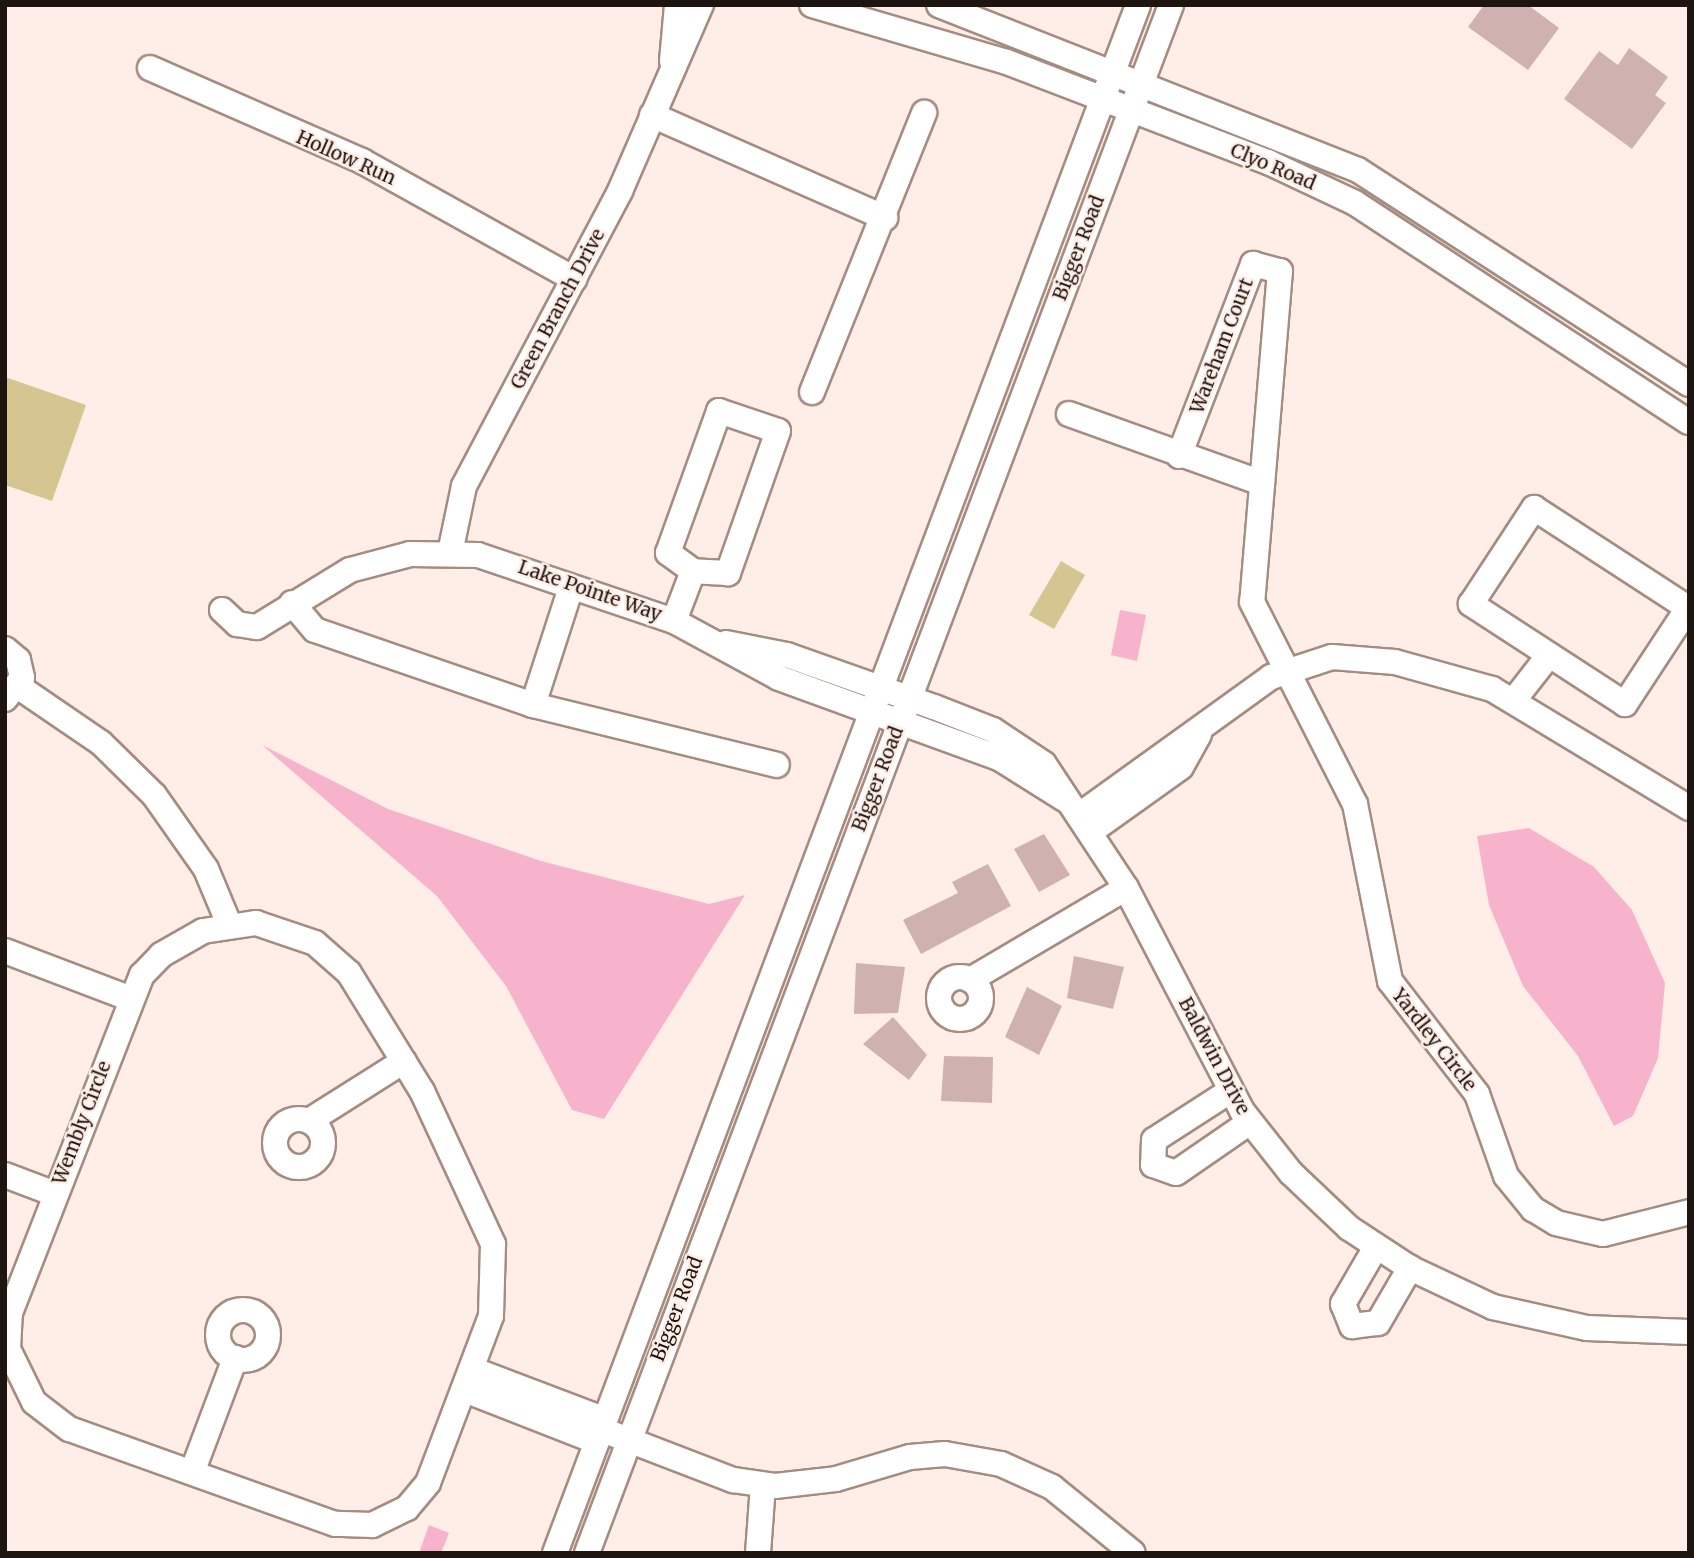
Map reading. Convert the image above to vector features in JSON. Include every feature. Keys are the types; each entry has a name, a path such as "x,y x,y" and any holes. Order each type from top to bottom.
{"street":[{"name":"Green Branch Drive","path":"672,66 677,5"},
{"name":"Green Branch Drive","path":"450,553 464,486 574,279 701,5"},
{"name":"Clyo Road","path":"812,5 1007,62 1355,203 1689,422"},
{"name":"Clyo Road","path":"939,5 1142,81 1358,170 1689,384"},
{"name":"Bigger Road","path":"555,1553 599,1430 1138,5"},
{"name":"Bigger Road","path":"587,1553 627,1439 1171,5"},
{"name":"Hollow Run","path":"150,68 362,161 574,279"},
{"path":"812,392 885,218 924,113"},
{"path":"652,115 885,218"},
{"name":"Wareham Court","path":"1180,456 1253,264 1280,271 1252,602 1290,667"},
{"path":"719,411 778,430 728,573 693,570 668,553 719,411"},
{"path":"1069,414 1180,456 1262,483"},
{"path":"1534,508 1688,608 1625,704 1549,655 1471,604 1534,508"},
{"name":"Lake Pointe Way","path":"222,610 237,624 257,627 343,572 386,558 450,553 517,565 571,587 674,621 726,643 779,678 874,702"},
{"path":"674,621 693,570"},
{"path":"533,705 571,587"},
{"path":"292,603 315,630 533,705 776,765"},
{"path":"5,649 22,669 12,693 101,743 155,795 206,869 229,924"},
{"path":"1514,701 1549,655"},
{"path":"1082,816 1199,735 1248,691 1290,667 1332,657 1366,657 1467,679 1514,701 1689,808"},
{"name":"Yardley Circle","path":"1290,667 1355,804 1393,988 1476,1094 1517,1192 1556,1223 1581,1232 1623,1233 1689,1212"},
{"name":"Baldwin Drive","path":"874,702 904,711 999,758 1082,816 1126,888 1230,1091 1250,1122 1316,1200 1376,1247 1448,1289 1537,1318 1624,1331 1689,1332"},
{"path":"970,980 1126,888"},
{"name":"Wembly Circle","path":"229,924 276,926 333,956 404,1061 493,1244 496,1288 469,1380 419,1497 372,1525 335,1524 193,1471 69,1429 12,1382 8,1349 10,1313 129,998 161,955 229,924"},
{"path":"5,951 129,998"},
{"path":"310,1121 404,1061"},
{"path":"1230,1091 1154,1140 1153,1165 1176,1174 1250,1122"},
{"path":"5,1175 55,1194"},
{"path":"1376,1247 1343,1304 1352,1326 1378,1323 1410,1268"},
{"path":"193,1471 235,1358"},
{"path":"469,1380 733,1480 763,1485 824,1482 910,1457 971,1457 1052,1487 1133,1553"},
{"path":"758,1553 763,1485"}],"shaded area":[{"path":"5,377 86,405 52,501 5,485"},
{"path":"1061,561 1085,575 1054,629 1029,615"},
{"path":"1120,610 1146,615 1137,661 1111,655"},
{"path":"262,745 388,809 541,861 709,904 745,895 604,1119 572,1110 506,986 437,896"},
{"path":"1529,828 1594,867 1632,910 1665,983 1658,1058 1633,1116 1614,1126 1578,1056 1523,986 1489,905 1477,836"},
{"path":"429,1525 449,1533 441,1553 419,1553"}],"building":[{"path":"1484,5 1528,5 1559,28 1528,70 1468,27"},
{"path":"1629,48 1668,77 1655,95 1666,103 1632,149 1564,99 1599,51 1618,65"},
{"path":"1044,834 1070,875 1039,892 1014,849"},
{"path":"988,864 1011,906 921,954 903,920 958,893 952,882"},
{"path":"1074,956 1124,967 1113,1009 1067,998"},
{"path":"856,963 905,967 898,1013 854,1014"},
{"path":"1027,987 1062,1006 1039,1055 1005,1037"},
{"path":"893,1017 927,1055 909,1080 863,1044"},
{"path":"944,1056 993,1057 992,1103 941,1101"}]}
